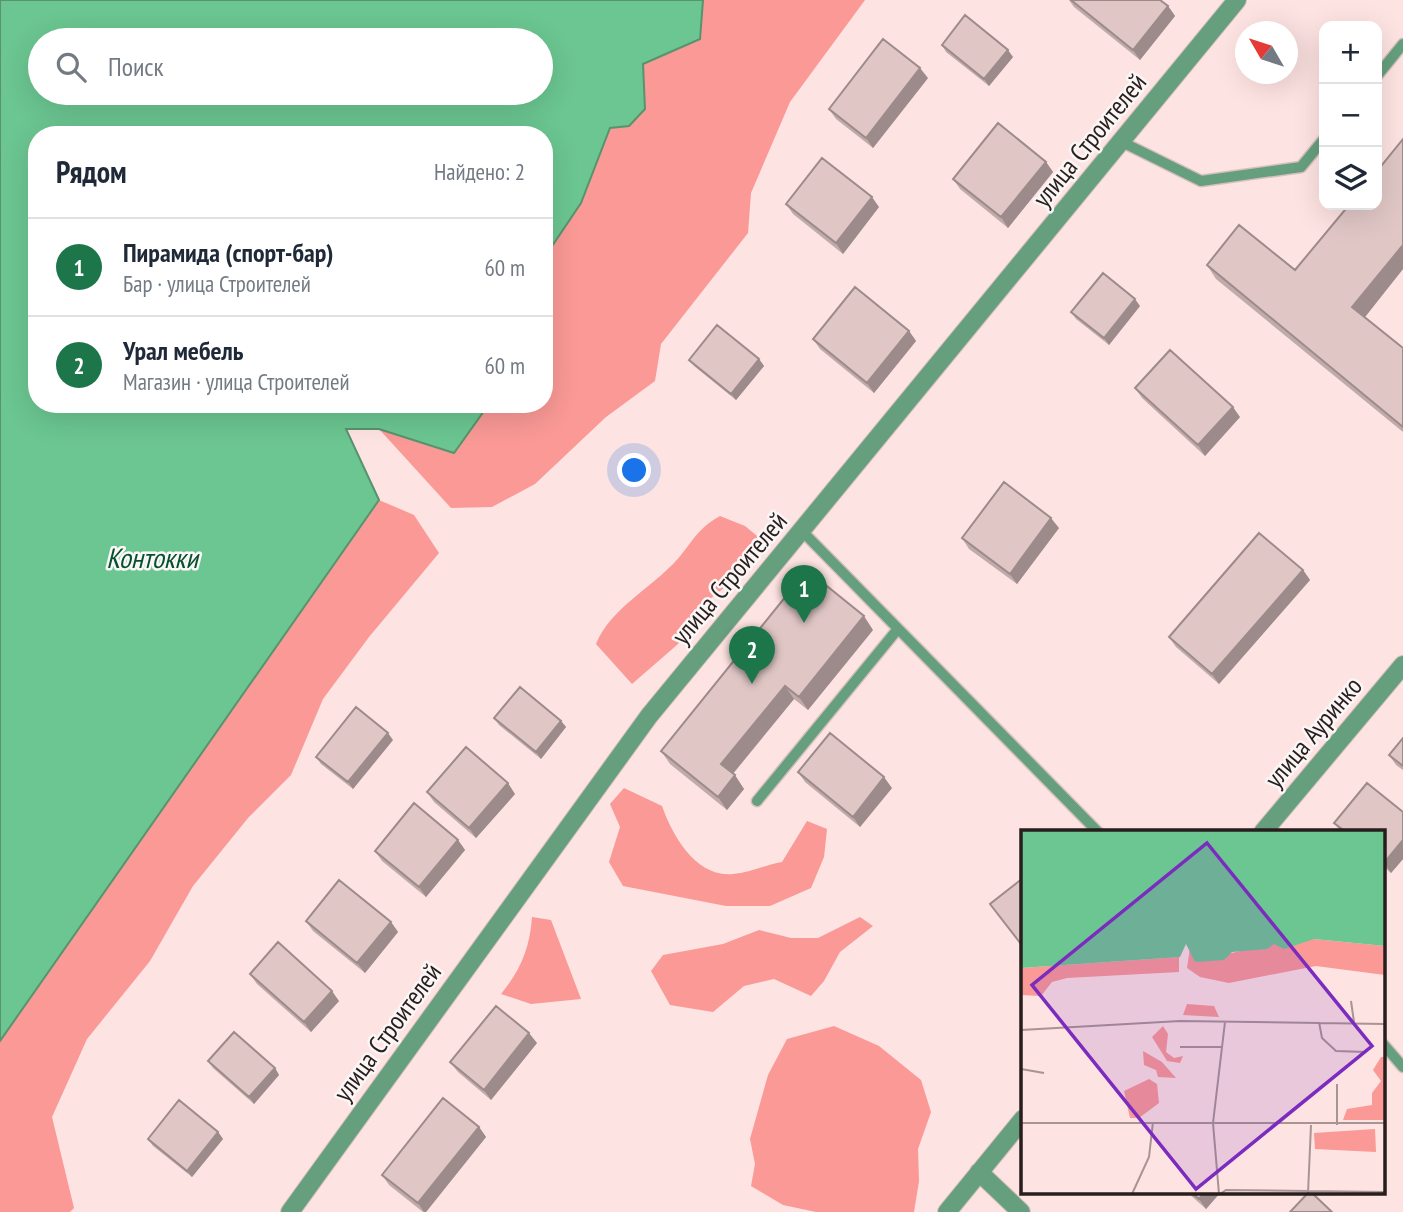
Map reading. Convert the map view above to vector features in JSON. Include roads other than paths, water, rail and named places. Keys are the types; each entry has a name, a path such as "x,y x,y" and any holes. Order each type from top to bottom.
{"street":[{"name":"улица Строителей","path":"290,1212 649,716 1237,0"},
{"name":"улица Ауринко","path":"1265,830 1403,665"},
{"path":"947,1212 1021,1121"},
{"path":"979,1172 1021,1212"}],"lane":[{"path":"1382,70 1403,44"},
{"path":"1122,142 1201,181 1301,167 1319,145"},
{"path":"803,531 897,630 1096,830"},
{"path":"757,801 897,630"},
{"path":"1386,1047 1403,1067"}],"water":[{"name":"Контокки","path":"0,0 703,0 700,39 643,64 645,109 629,126 610,128 581,203 553,245 553,126 28,126 28,413 483,413 454,453 379,429 346,429 379,500 0,1041"}],"place":[{"name":"Пирамида (спорт-бар)","path":"804,623"},
{"name":"Урал мебель","path":"752,684"}]}
